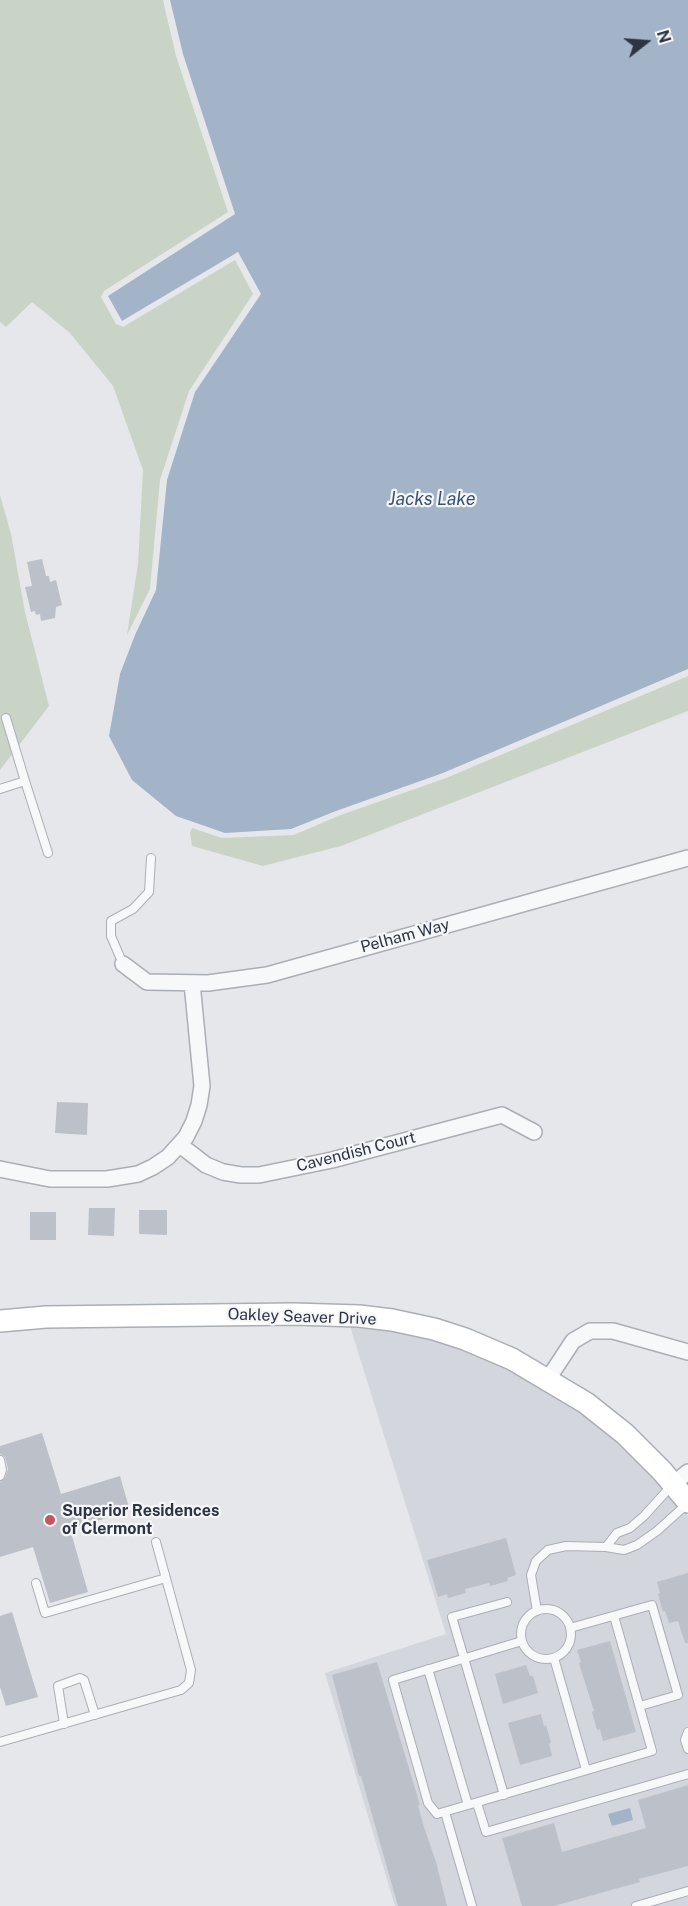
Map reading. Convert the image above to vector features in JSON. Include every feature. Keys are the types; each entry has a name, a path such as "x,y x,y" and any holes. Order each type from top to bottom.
{"street":[{"name":"Pelham Way","path":"123,964 147,982 192,983 238,980 267,975 688,858"},
{"path":"0,1169 50,1179 120,1178 153,1167 168,1157 180,1145 194,1121 202,1086 192,983"},
{"name":"Cavendish Court","path":"180,1145 206,1165 223,1172 259,1175 332,1160 502,1115 534,1132"},
{"name":"Oakley Seaver Drive","path":"0,1321 46,1317 294,1314 360,1316 392,1320 465,1339 512,1359 586,1403 681,1478 688,1503"},
{"path":"548,1379 573,1341 590,1331 613,1331 688,1352"}],"lane":[{"path":"6,718 48,853"},
{"path":"0,789 25,781"},
{"path":"123,964 111,936 111,921 133,909 149,892 151,858"},
{"path":"0,1460 2,1470 0,1476"},
{"path":"606,1546 617,1533 630,1528 644,1516 681,1478"},
{"path":"537,1611 531,1575 536,1561 548,1550 566,1546 606,1546 624,1550 637,1545 657,1531 688,1503"},
{"path":"0,1742 181,1690 189,1683 191,1670 156,1542"},
{"path":"36,1583 45,1613 166,1578"},
{"path":"504,1795 452,1617 507,1602"},
{"path":"570,1628 652,1605 678,1695 640,1706"},
{"path":"548,1609 557,1612 563,1616 570,1628 568,1646 564,1652 554,1658 534,1657 527,1651 522,1641 522,1627 526,1619 537,1611 548,1609"},
{"path":"522,1641 393,1680 428,1803 437,1814 652,1751 614,1616"},
{"path":"554,1658 586,1770"},
{"path":"428,1669 468,1805"},
{"path":"64,1724 58,1686 80,1678 84,1680 95,1715"},
{"path":"688,1732 686,1740 688,1749"},
{"path":"477,1803 486,1832 688,1774"},
{"path":"445,1812 472,1906"},
{"path":"636,1906 688,1891"}],"shaded area":[{"path":"349,1323 390,1327 462,1346 544,1385 619,1439 668,1490 688,1516 688,1906 395,1906 325,1673 446,1634"}],"green space":[{"path":"0,0 163,0 176,56 228,212 104,291 101,297 116,324 123,327 235,260 253,294 189,391 160,480 150,589 127,635 138,564 143,470 113,386 70,333 32,302 6,327 0,322"},
{"path":"0,495 11,534 25,612 49,706 0,770"},
{"path":"688,676 688,711 341,846 263,866 192,846 190,833 192,828 222,838 294,835 338,816 446,778"}],"water":[{"name":"Jacks Lake","path":"170,0 688,0 688,669 443,773 291,829 225,833 176,816 132,780 109,736 120,674 156,590 167,480 195,392 261,294 238,252 122,321 108,296 235,214 183,54"},
{"path":"630,1808 633,1820 612,1826 608,1814"}],"building":[{"path":"42,559 46,576 49,576 50,582 56,580 62,605 56,607 55,618 41,621 40,614 36,615 35,611 31,612 25,587 32,586 27,562"},
{"path":"57,1102 88,1103 87,1135 55,1133"},
{"path":"89,1208 115,1208 114,1236 88,1235"},
{"path":"139,1210 167,1210 167,1235 139,1234"},
{"path":"30,1212 56,1212 56,1240 30,1240"},
{"name":"Superior Residences of Clermont","path":"42,1433 61,1494 120,1476 130,1511 70,1529 88,1592 50,1603 33,1547 0,1557 0,1482 5,1478 8,1469 5,1457 0,1454 0,1446"},
{"path":"506,1538 516,1575 507,1578 508,1581 490,1586 489,1583 465,1589 466,1593 448,1598 447,1594 438,1597 427,1560"},
{"path":"688,1573 688,1643 685,1643 678,1621 669,1623 665,1611 663,1612 657,1582"},
{"path":"12,1612 38,1697 6,1706 0,1687 0,1616"},
{"path":"610,1641 636,1732 603,1741 600,1729 597,1730 577,1650"},
{"path":"377,1662 420,1805 418,1805 423,1824 436,1862 447,1906 398,1906 361,1776 359,1776 332,1675"},
{"path":"526,1665 530,1676 533,1676 538,1693 503,1704 495,1674"},
{"path":"541,1714 551,1743 549,1744 552,1756 520,1765 508,1723"},
{"path":"688,1785 688,1866 554,1906 522,1906 502,1838 554,1823 562,1852 646,1828 638,1800"}],"place":[{"name":"Superior Residences of Clermont","path":"50,1520"}]}
